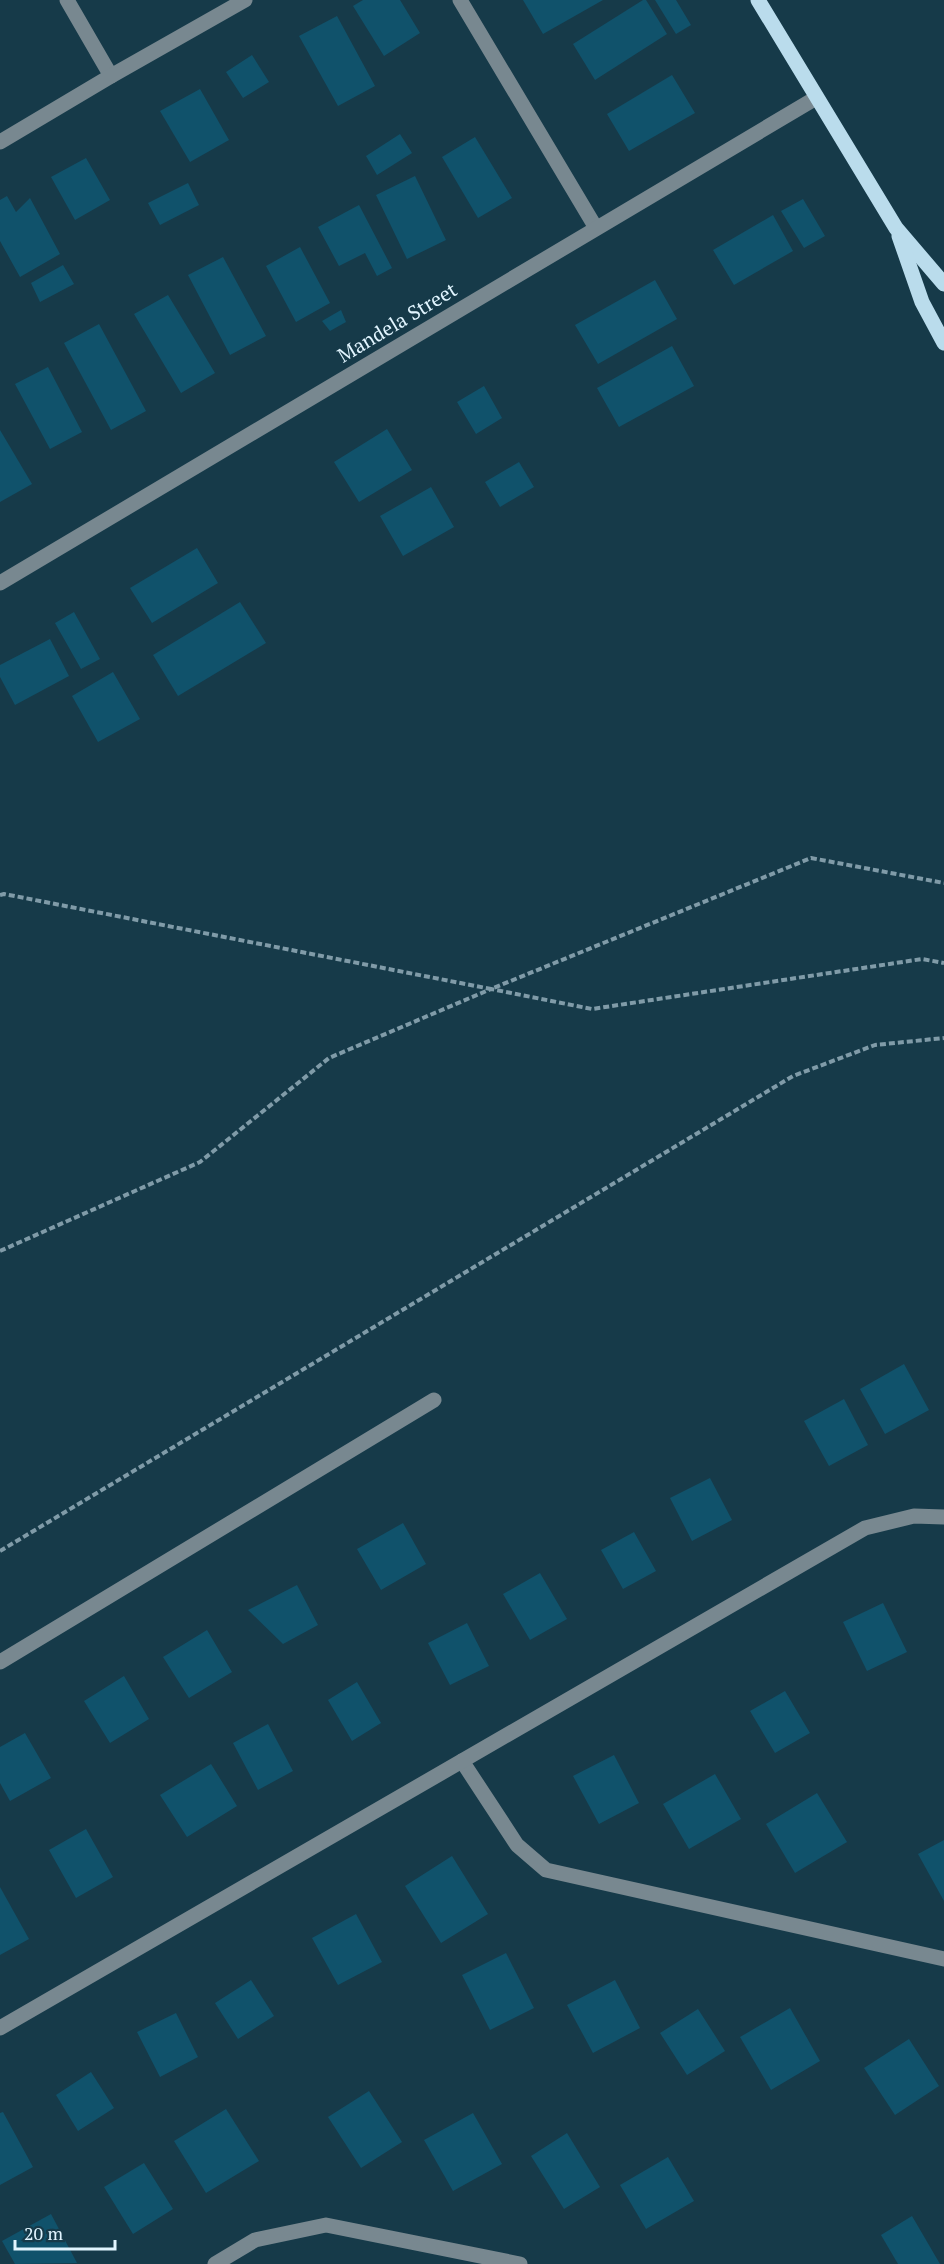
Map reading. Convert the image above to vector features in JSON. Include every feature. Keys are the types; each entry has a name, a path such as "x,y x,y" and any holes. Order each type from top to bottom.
{"main road":[{"path":"758,0 896,228 944,284"},
{"path":"896,228 922,302 944,343"}],"street":[{"path":"67,0 111,76"},
{"path":"0,142 245,0"},
{"path":"460,0 596,228"},
{"name":"Mandela Street","path":"0,583 816,98"},
{"path":"0,1662 434,1400"},
{"path":"0,2028 865,1528 914,1516 944,1518"},
{"path":"462,1761 517,1845 546,1870 944,1959"},
{"path":"215,2264 255,2240 326,2225 520,2264"}],"path":[{"path":"0,1251 200,1162 329,1058 491,988 811,858 944,883"},
{"path":"0,895 592,1009 922,959 944,963"},
{"path":"0,1551 793,1076 875,1045 944,1038"}],"building":[{"path":"363,0 400,0 420,33 384,56 353,6"},
{"path":"523,0 603,0 543,34"},
{"path":"646,0 667,34 595,80 573,44"},
{"path":"655,0 676,0 691,25 676,34"},
{"path":"337,16 375,86 338,106 299,36"},
{"path":"252,55 269,82 243,98 226,72"},
{"path":"672,75 695,113 629,151 607,114"},
{"path":"200,89 229,140 190,162 160,111"},
{"path":"400,134 412,153 377,175 366,156"},
{"path":"475,137 512,198 478,218 442,157"},
{"path":"86,158 110,200 75,220 51,177"},
{"path":"415,176 446,240 407,259 376,195"},
{"path":"188,183 199,205 160,225 148,203"},
{"path":"7,196 16,212 30,198 60,254 20,277 0,241 0,200"},
{"path":"803,199 825,236 804,248 781,211"},
{"path":"359,205 392,268 377,276 365,253 339,266 318,227"},
{"path":"773,215 793,251 734,285 713,250"},
{"path":"300,247 330,303 296,322 266,266"},
{"path":"223,257 266,336 230,355 188,275"},
{"path":"63,265 74,284 40,302 31,283"},
{"path":"655,280 677,319 598,364 575,325"},
{"path":"168,295 215,373 181,393 134,314"},
{"path":"341,310 346,322 330,331 322,321"},
{"path":"99,324 146,411 111,430 64,343"},
{"path":"672,346 694,386 619,427 597,388"},
{"path":"48,367 82,432 50,449 15,384"},
{"path":"484,386 502,418 476,434 457,402"},
{"path":"387,429 412,470 359,502 334,462"},
{"path":"0,430 32,484 0,502"},
{"path":"519,462 534,487 500,507 485,482"},
{"path":"431,487 454,527 403,556 380,516"},
{"path":"197,548 218,583 152,623 130,588"},
{"path":"240,602 266,643 178,696 153,655"},
{"path":"74,612 100,659 81,669 55,623"},
{"path":"50,639 69,676 15,705 0,677 0,665"},
{"path":"113,672 140,719 98,742 72,696"},
{"path":"904,1364 929,1410 885,1434 860,1389"},
{"path":"844,1399 868,1445 829,1466 804,1421"},
{"path":"710,1478 732,1520 692,1541 670,1498"},
{"path":"403,1523 426,1564 381,1590 357,1549"},
{"path":"634,1532 656,1571 623,1589 601,1550"},
{"path":"540,1573 567,1619 530,1640 503,1594"},
{"path":"297,1585 318,1625 283,1644 248,1610"},
{"path":"883,1603 907,1652 867,1671 843,1622"},
{"path":"467,1623 489,1666 450,1685 428,1643"},
{"path":"207,1630 232,1672 189,1698 163,1657"},
{"path":"124,1676 149,1719 110,1743 84,1701"},
{"path":"357,1682 381,1723 352,1741 328,1700"},
{"path":"785,1691 810,1733 775,1753 750,1711"},
{"path":"268,1724 293,1771 258,1790 233,1743"},
{"path":"25,1733 51,1778 10,1801 0,1783 0,1747"},
{"path":"614,1755 639,1803 599,1824 573,1776"},
{"path":"211,1764 237,1806 187,1837 160,1795"},
{"path":"715,1774 741,1819 689,1849 663,1804"},
{"path":"817,1793 847,1842 795,1873 766,1824"},
{"path":"86,1829 113,1877 76,1898 49,1850"},
{"path":"944,1840 944,1901 918,1854"},
{"path":"452,1856 488,1914 441,1943 405,1886"},
{"path":"0,1887 29,1939 0,1955"},
{"path":"356,1914 382,1962 338,1985 312,1938"},
{"path":"506,1953 534,2008 490,2030 462,1975"},
{"path":"251,1980 274,2016 238,2039 215,2003"},
{"path":"615,1980 640,2028 593,2053 567,2005"},
{"path":"790,2008 820,2061 771,2090 740,2037"},
{"path":"698,2009 725,2051 687,2075 660,2033"},
{"path":"176,2013 198,2057 160,2077 137,2032"},
{"path":"909,2039 939,2086 895,2115 864,2068"},
{"path":"91,2072 114,2108 78,2131 56,2095"},
{"path":"369,2091 402,2142 361,2168 328,2117"},
{"path":"226,2109 259,2161 206,2193 174,2141"},
{"path":"3,2112 33,2167 0,2185 0,2113"},
{"path":"473,2113 502,2164 453,2191 424,2140"},
{"path":"567,2133 600,2187 564,2209 531,2156"},
{"path":"668,2157 694,2201 646,2229 620,2185"},
{"path":"144,2163 173,2209 133,2234 104,2187"},
{"path":"51,2214 77,2263 15,2264 2,2241"},
{"path":"912,2216 940,2264 898,2264 881,2235"}]}
